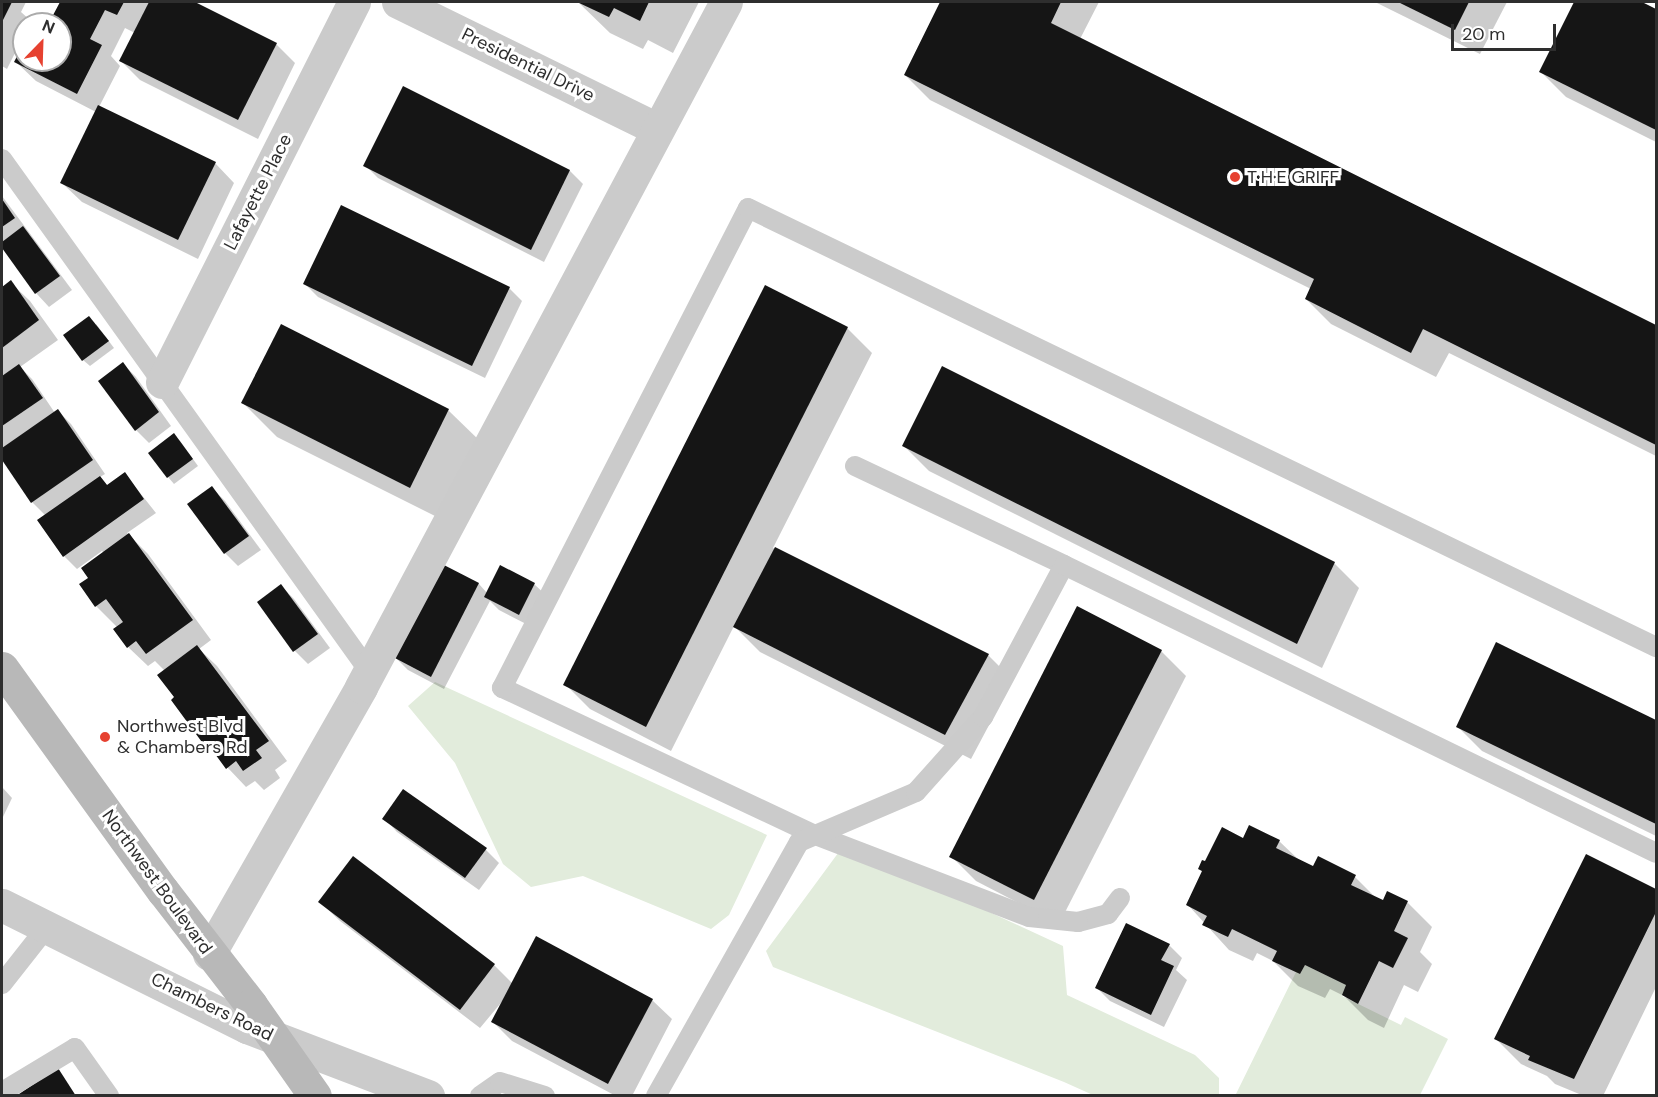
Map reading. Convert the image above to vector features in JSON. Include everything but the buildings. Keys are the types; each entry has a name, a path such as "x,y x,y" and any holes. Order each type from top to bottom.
{"main road":[{"name":"Northwest Boulevard","path":"2,668 209,954 276,1039 315,1095"}],"street":[{"name":"Lafayette Place","path":"162,382 354,2"},
{"name":"Presidential Drive","path":"398,2 657,129"},
{"path":"209,954 369,671 726,2"},
{"name":"Chambers Road","path":"2,905 276,1039 428,1095"}],"lane":[{"path":"2,159 369,671"},
{"path":"1120,898 1108,914 1078,922 1029,917 815,835 502,688 748,208 1656,647"},
{"path":"855,466 1656,853"},
{"path":"656,1095 799,842 916,792 983,717 1064,566"},
{"path":"2,984 46,928"},
{"path":"2,1092 75,1048 104,1094"},
{"path":"480,1095 500,1082 545,1095"}],"green space":[{"path":"435,682 767,835 729,915 711,929 583,876 531,887 503,864 455,763 408,706"},
{"path":"844,845 1063,946 1067,995 1195,1055 1219,1078 1219,1095 1093,1095 773,967 766,951"},
{"path":"1305,965 1346,985 1342,996 1401,1025 1405,1017 1448,1039 1420,1095 1235,1096 1296,972 1300,974"}],"place":[{"name":"T·H·E GRIFF","path":"1235,177"},
{"name":"Northwest Blvd & Chambers Rd","path":"105,737"}]}
